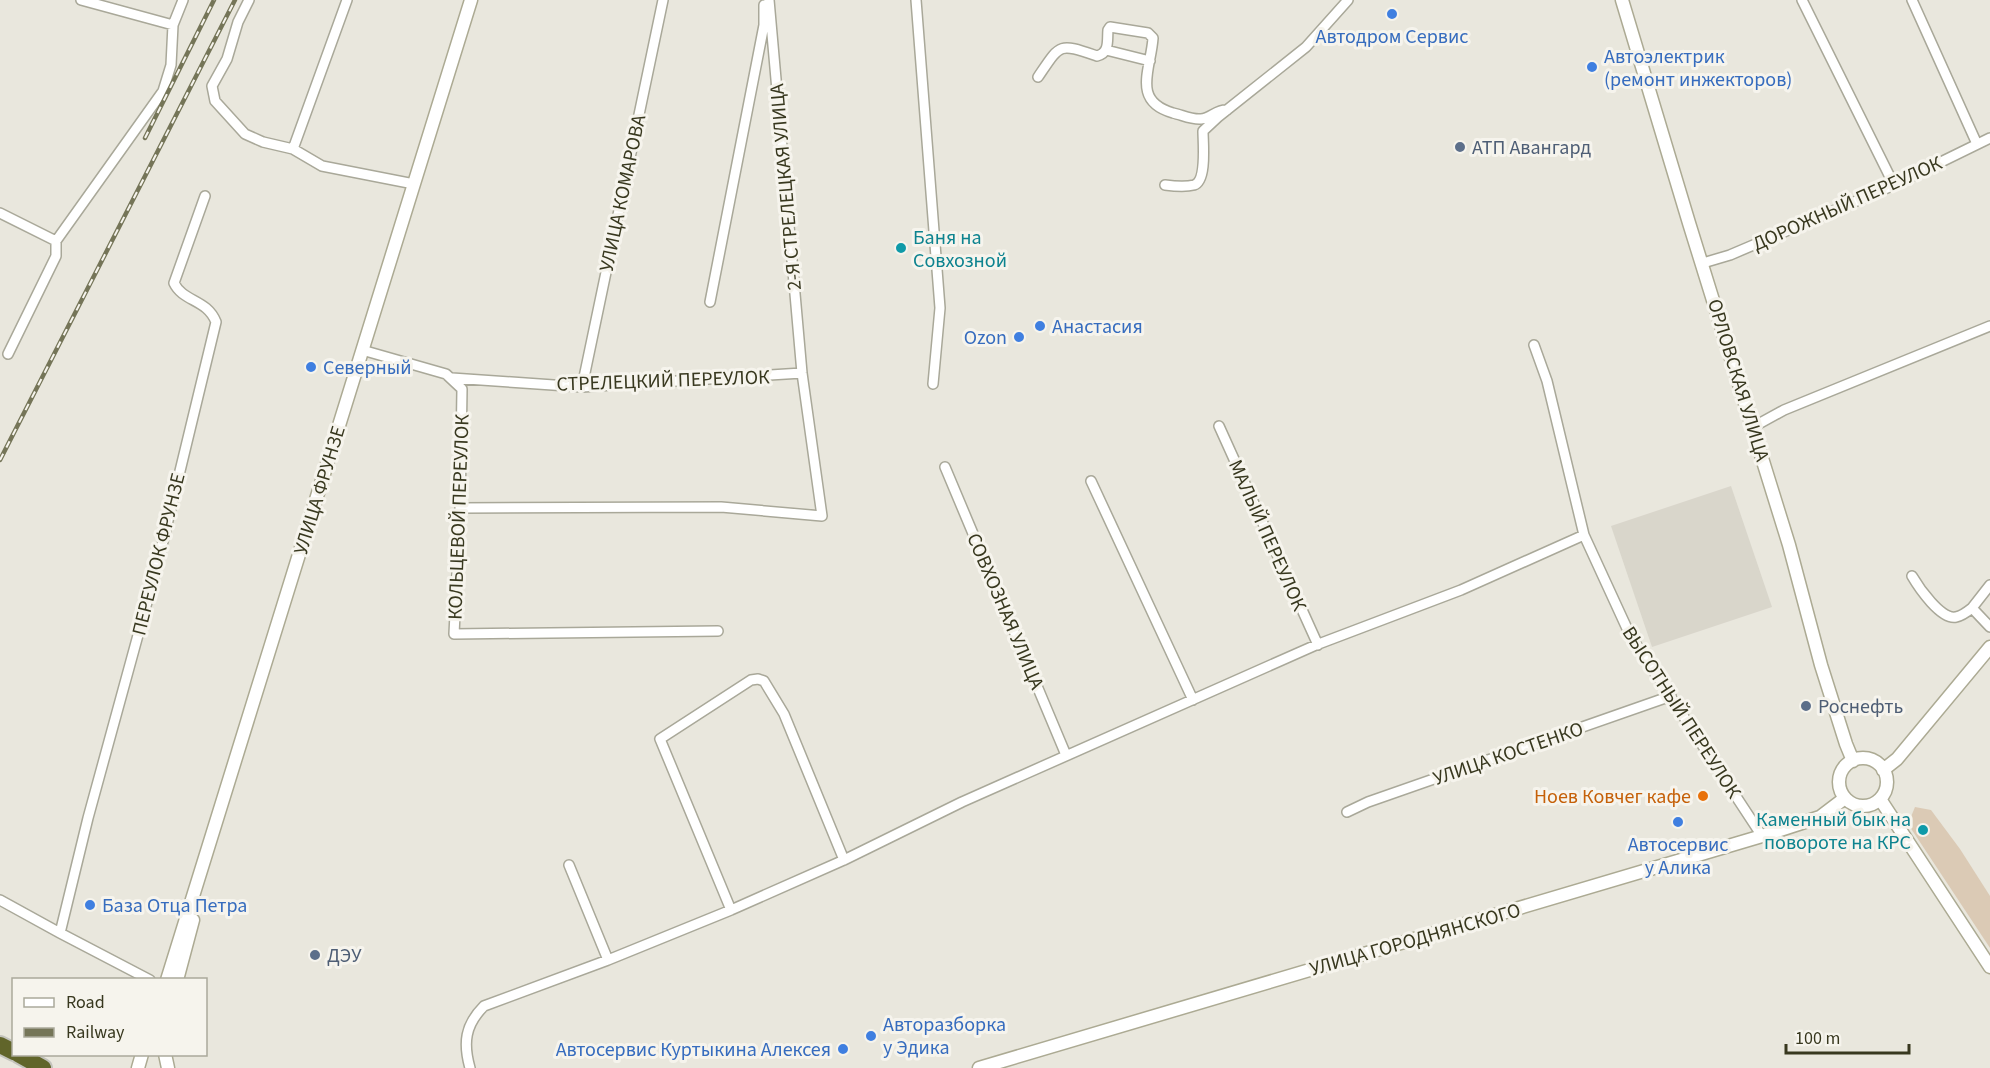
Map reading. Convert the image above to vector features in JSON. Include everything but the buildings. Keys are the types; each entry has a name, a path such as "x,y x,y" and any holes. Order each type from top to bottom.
{"highway":[{"path":"22,1056 43,1068"}],"main road":[{"name":"УЛИЦА ФРУНЗЕ","path":"167,978 471,0"},
{"name":"ОРЛОВСКАЯ УЛИЦА","path":"1622,0 1802,589 1821,665 1853,761"},
{"path":"1883,770 1897,759 1990,647"},
{"path":"1872,760 1883,770 1886,787 1880,799 1871,805 1856,805 1845,798 1840,790 1840,775 1844,768 1853,761 1872,760"},
{"name":"УЛИЦА ГОРОДНЯНСКОГО","path":"979,1068 1762,836 1820,817 1845,798"},
{"path":"1880,799 1990,967"},
{"path":"178,978 192,923 199,878"}],"street":[{"path":"81,0 173,25"},
{"path":"9,354 56,256 56,241 163,91 171,64 173,25 183,0"},
{"path":"249,0 238,22 227,58 212,86 215,101 245,135 293,149 322,166 414,184"},
{"path":"293,149 347,0"},
{"name":"УЛИЦА КОМАРОВА","path":"582,387 663,0"},
{"name":"2-Я СТРЕЛЕЦКАЯ УЛИЦА","path":"710,302 767,0"},
{"name":"2-Я СТРЕЛЕЦКАЯ УЛИЦА","path":"460,508 721,507 822,516 802,373 767,0"},
{"path":"916,0 940,308 933,384"},
{"path":"1203,131 1306,47 1348,0"},
{"path":"1802,0 1894,185"},
{"path":"1912,0 1977,144"},
{"path":"1038,77 1056,51 1062,47 1067,46 1097,56 1105,53 1108,30 1113,27 1148,33 1153,36 1153,41 1146,80 1150,99 1154,104 1170,112 1196,119 1205,119 1220,110 1227,110"},
{"path":"1106,50 1150,61"},
{"path":"1165,185 1192,185 1200,181 1203,131 1196,119"},
{"name":"ДОРОЖНЫЙ ПЕРЕУЛОК","path":"1703,263 1730,255 1894,185 1990,138"},
{"name":"ПЕРЕУЛОК ФРУНЗЕ","path":"60,933 88,818 158,562 216,322 212,312 204,304 181,293 174,283 205,196"},
{"path":"0,213 56,241"},
{"path":"1753,427 1784,410 1990,326"},
{"name":"ВЫСОТНЫЙ ПЕРЕУЛОК","path":"1534,345 1547,381 1584,535 1630,635 1762,836"},
{"path":"362,350 446,374 452,378"},
{"name":"СТРЕЛЕЦКИЙ ПЕРЕУЛОК","path":"452,378 582,387 802,373"},
{"name":"КОЛЬЦЕВОЙ ПЕРЕУЛОК","path":"452,378 460,386 462,394 454,634 718,631"},
{"name":"МАЛЫЙ ПЕРЕУЛОК","path":"1219,426 1318,645"},
{"name":"СОВХОЗНАЯ УЛИЦА","path":"945,467 1066,755"},
{"path":"1091,481 1193,700"},
{"path":"470,1068 465,1041 468,1028 475,1015 484,1006 608,960 731,910 844,860 962,802 1066,755 1318,645 1461,590 1584,535"},
{"path":"1912,576 1926,597 1941,613 1955,618 1972,608 1990,585"},
{"path":"1972,608 1990,627"},
{"path":"731,910 660,739 751,680 764,681 784,714 844,860"},
{"name":"УЛИЦА КОСТЕНКО","path":"1347,812 1379,798 1671,696"},
{"path":"569,866 608,960"},
{"path":"0,900 146,978"}],"shaded area":[{"path":"1731,486 1772,607 1652,647 1611,526"},
{"path":"1915,807 1931,810 1960,849 1990,896 1990,948 1908,824"}],"railway":[{"path":"145,138 214,0"},
{"path":"0,460 235,0"}],"place":[{"name":"Автодром Сервис","path":"1392,14"},
{"name":"Автоэлектрик (ремонт инжекторов)","path":"1592,67"},
{"name":"АТП Авангард","path":"1460,147"},
{"name":"Баня на Совхозной","path":"901,248"},
{"name":"Анастасия","path":"1040,326"},
{"name":"Ozon","path":"1019,337"},
{"name":"Северный","path":"311,367"},
{"name":"Роснефть","path":"1806,706"},
{"name":"Ноев Ковчег кафе","path":"1703,796"},
{"name":"Автосервис у Алика","path":"1678,822"},
{"name":"Каменный бык на повороте на КРС","path":"1923,830"},
{"name":"База Отца Петра","path":"90,905"},
{"name":"ДЭУ","path":"315,955"},
{"name":"Авторазборка у Эдика","path":"871,1036"},
{"name":"Автосервис Куртыкина Алексея","path":"843,1049"}]}
